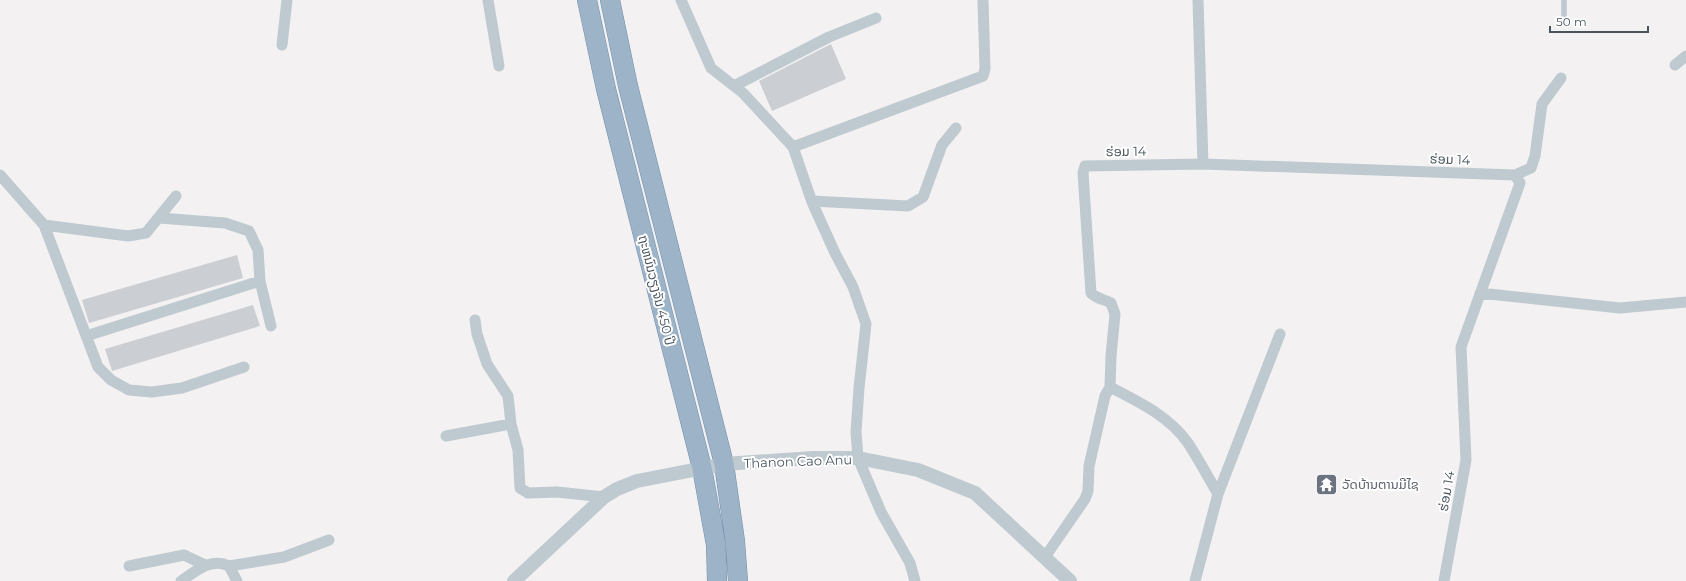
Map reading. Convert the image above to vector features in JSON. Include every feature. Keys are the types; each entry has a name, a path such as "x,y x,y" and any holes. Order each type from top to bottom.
{"highway":[{"name":"ຖະຫນົນວຽງຈັນ 450 ປີ","path":"587,0 606,89 702,468 716,545 717,581"},
{"name":"ຖະຫນົນວຽງຈັນ 450 ປີ","path":"610,0 628,86 724,464 735,541 738,581"}],"street":[{"path":"282,45 287,0"},
{"path":"488,0 499,66"},
{"path":"681,0 711,68 734,86 793,147 812,200 835,253 853,287 866,324 856,432 858,458 881,512 910,563 915,581"},
{"path":"793,147 982,76 985,69 983,0"},
{"path":"1198,0 1203,164"},
{"path":"734,86 829,37 876,18"},
{"path":"1675,65 1686,56"},
{"path":"1515,175 1531,168 1535,156 1542,104 1561,78"},
{"path":"812,200 908,206 923,197 942,145 956,128"},
{"name":"ຮ່ອມ 14","path":"1110,388 1115,314 1111,303 1104,298 1096,298 1091,293 1083,172 1085,166 1203,164 1515,175 1520,183 1461,347 1466,460 1444,581"},
{"path":"0,175 44,226 98,367 111,380 129,390 152,392 182,388 244,367"},
{"path":"44,226 128,236 146,233 176,196"},
{"path":"159,218 225,223 249,231 258,250 260,281 271,326"},
{"path":"86,336 260,281"},
{"path":"1480,293 1620,308 1686,302"},
{"path":"475,320 477,334 487,364 508,396 511,424 518,450 520,488 528,493 557,492 604,497"},
{"path":"1195,581 1218,494 1280,334"},
{"path":"1045,557 1085,499 1088,491 1089,466 1103,403 1110,388 1144,404 1166,420 1187,442 1218,494"},
{"path":"446,436 511,424"},
{"name":"Thanon Cao Anu","path":"514,581 604,497 617,489 637,481 724,464 813,458 858,458 918,470 975,493 1070,581"},
{"path":"181,581 205,565 216,562 229,566 284,557 329,540"},
{"path":"129,566 184,555 205,565"},
{"path":"229,566 237,581"}],"lane":[{"path":"1564,0 1564,15"}],"building":[{"path":"831,44 846,79 772,111 759,81"},
{"path":"237,255 243,278 89,323 82,300"},
{"path":"253,305 260,326 112,371 105,349"}],"place":[{"name":"ວັດບ້ານຕານມີໄຊ","path":"1326,484"}]}
